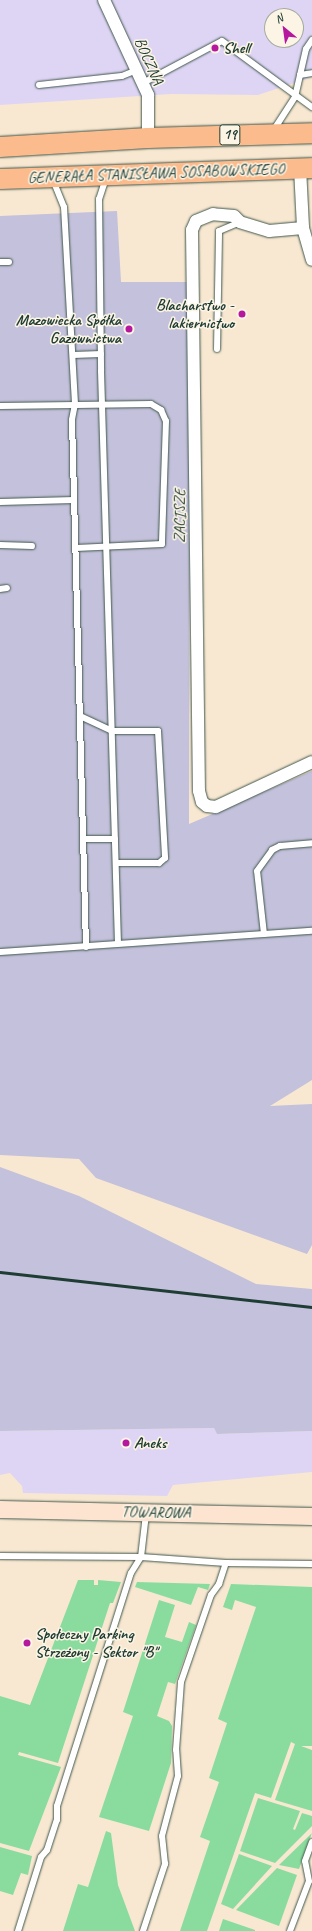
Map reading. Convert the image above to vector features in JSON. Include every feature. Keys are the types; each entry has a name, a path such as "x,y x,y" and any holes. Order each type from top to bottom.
{"highway":[{"name":"GENERAŁA STANISŁAWA SOSABOWSKIEGO","path":"0,147 148,138 312,133"},
{"name":"GENERAŁA STANISŁAWA SOSABOWSKIEGO","path":"0,179 306,168"}],"main road":[{"name":"TOWAROWA","path":"0,1509 312,1516"}],"street":[{"name":"BOCZNA","path":"104,0 148,95 148,138"},
{"path":"306,168 307,228 312,260"},
{"name":"ZACISZE","path":"307,228 269,231 240,222 234,216 224,214 202,217 196,221 192,238 199,791 202,802 207,806 216,807 312,762"}],"lane":[{"path":"271,134 295,97 306,49 312,40"},
{"path":"143,83 222,41 295,97 312,107"},
{"path":"39,85 122,76 137,70"},
{"path":"300,75 312,73"},
{"path":"107,174 99,199 101,354 118,943"},
{"path":"52,176 64,207 73,355 75,404 72,420 86,947"},
{"path":"217,349 219,231 240,222"},
{"path":"0,262 9,262"},
{"path":"73,355 101,354"},
{"path":"0,406 75,404 103,406 151,404 161,410 166,421 162,544 107,548 76,548"},
{"path":"0,502 74,500"},
{"path":"0,545 32,546"},
{"path":"0,589 7,588"},
{"path":"80,716 112,732 158,731 165,858 159,863 116,864"},
{"path":"84,839 115,839"},
{"path":"264,934 256,871 267,855 280,846 312,842"},
{"path":"0,952 86,947 118,943 312,932"},
{"path":"18,1931 41,1857 46,1850 57,1820 57,1806 131,1573 141,1557 146,1512"},
{"path":"0,1556 141,1557 226,1563 312,1564"},
{"path":"143,1931 165,1864 162,1836 178,1776 176,1750 181,1682 211,1595 220,1584 226,1563"},
{"path":"290,1931 309,1881 305,1861 312,1842"}],"shaded area":[{"path":"0,0 312,0 312,77 258,95 171,94 0,105"},
{"path":"117,211 121,282 190,282 189,824 312,771 312,1080 270,1106 312,1104 312,1245 307,1254 96,1178 79,1159 0,1155 0,216"},
{"path":"0,1167 79,1196 256,1284 312,1289 312,1431 217,1434 214,1428 0,1431"},
{"path":"214,1428 217,1434 312,1431 312,1472 173,1485 167,1496 23,1493 22,1486 10,1473 0,1475 0,1431"}],"green space":[{"path":"78,1580 94,1580 94,1585 98,1585 98,1580 121,1582 113,1603 110,1603 58,1763 19,1752 18,1755 61,1767 29,1851 0,1843 0,1696 30,1705"},
{"path":"137,1582 210,1584 208,1590 198,1587 191,1605 135,1587"},
{"path":"231,1584 312,1587 312,1746 301,1746 312,1750 312,1811 275,1800 295,1744 291,1742 271,1798 255,1793 207,1931 180,1931 210,1841 200,1837 219,1782 209,1778 227,1723 218,1719 256,1607 235,1600 232,1610 223,1607"},
{"path":"159,1600 175,1605 165,1637 182,1642 189,1622 196,1625 175,1684 168,1682 157,1716 169,1721 172,1726 171,1763 149,1831 99,1817 133,1716 123,1712"},
{"path":"258,1798 300,1811 293,1829 295,1830 302,1813 312,1816 312,1826 275,1863 240,1851"},
{"path":"106,1831 111,1833 118,1885 135,1931 63,1931 78,1884 88,1887"},
{"path":"312,1833 299,1869 279,1865"},
{"path":"0,1847 32,1856 28,1875 21,1873 13,1895 0,1891"},
{"path":"239,1854 272,1866 233,1909 221,1904"},
{"path":"277,1868 297,1875 279,1926 236,1910"},
{"path":"223,1919 255,1930 255,1931 219,1931"}],"railway":[{"path":"0,1272 312,1307"}],"place":[{"name":"Shell","path":"215,48"},
{"name":"Blacharstwo - lakiernictwo","path":"242,314"},
{"name":"Mazowiecka Spółka Gazownictwa","path":"129,329"},
{"name":"Aneks","path":"126,1443"},
{"name":"Społeczny Parking Strzeżony - Sektor \"B\"","path":"27,1643"}]}
